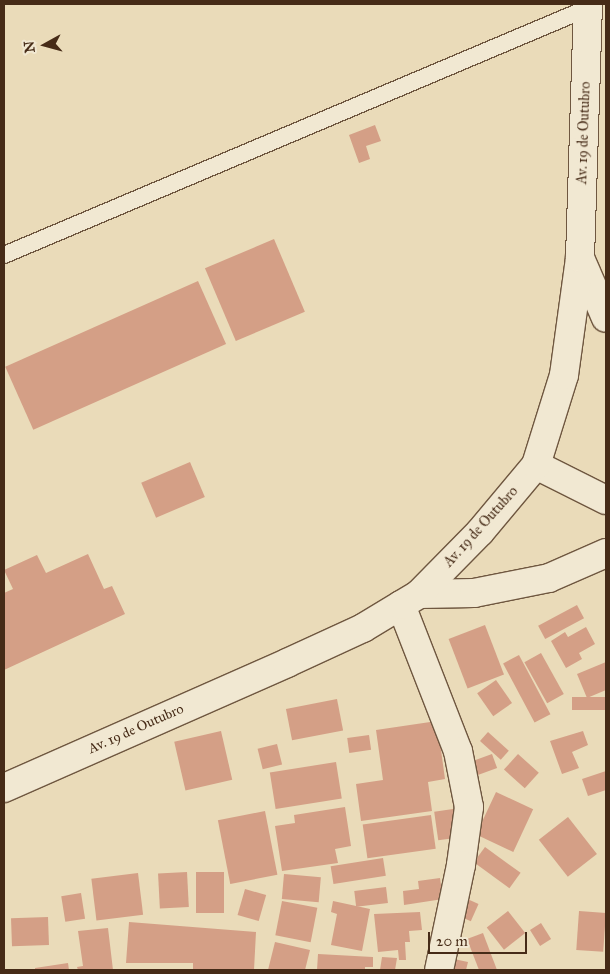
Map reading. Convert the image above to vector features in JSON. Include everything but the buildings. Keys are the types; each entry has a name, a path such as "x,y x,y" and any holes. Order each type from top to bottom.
{"street":[{"name":"Av. 19 de Outubro","path":"4,788 363,628 410,599 480,532 536,465 564,375 580,258 588,6"},
{"path":"580,258 606,318"},
{"path":"536,465 606,500"},
{"path":"439,970 461,865 469,808 458,751 410,599 474,593 540,580 606,553"}],"lane":[{"path":"4,255 588,6"}]}
